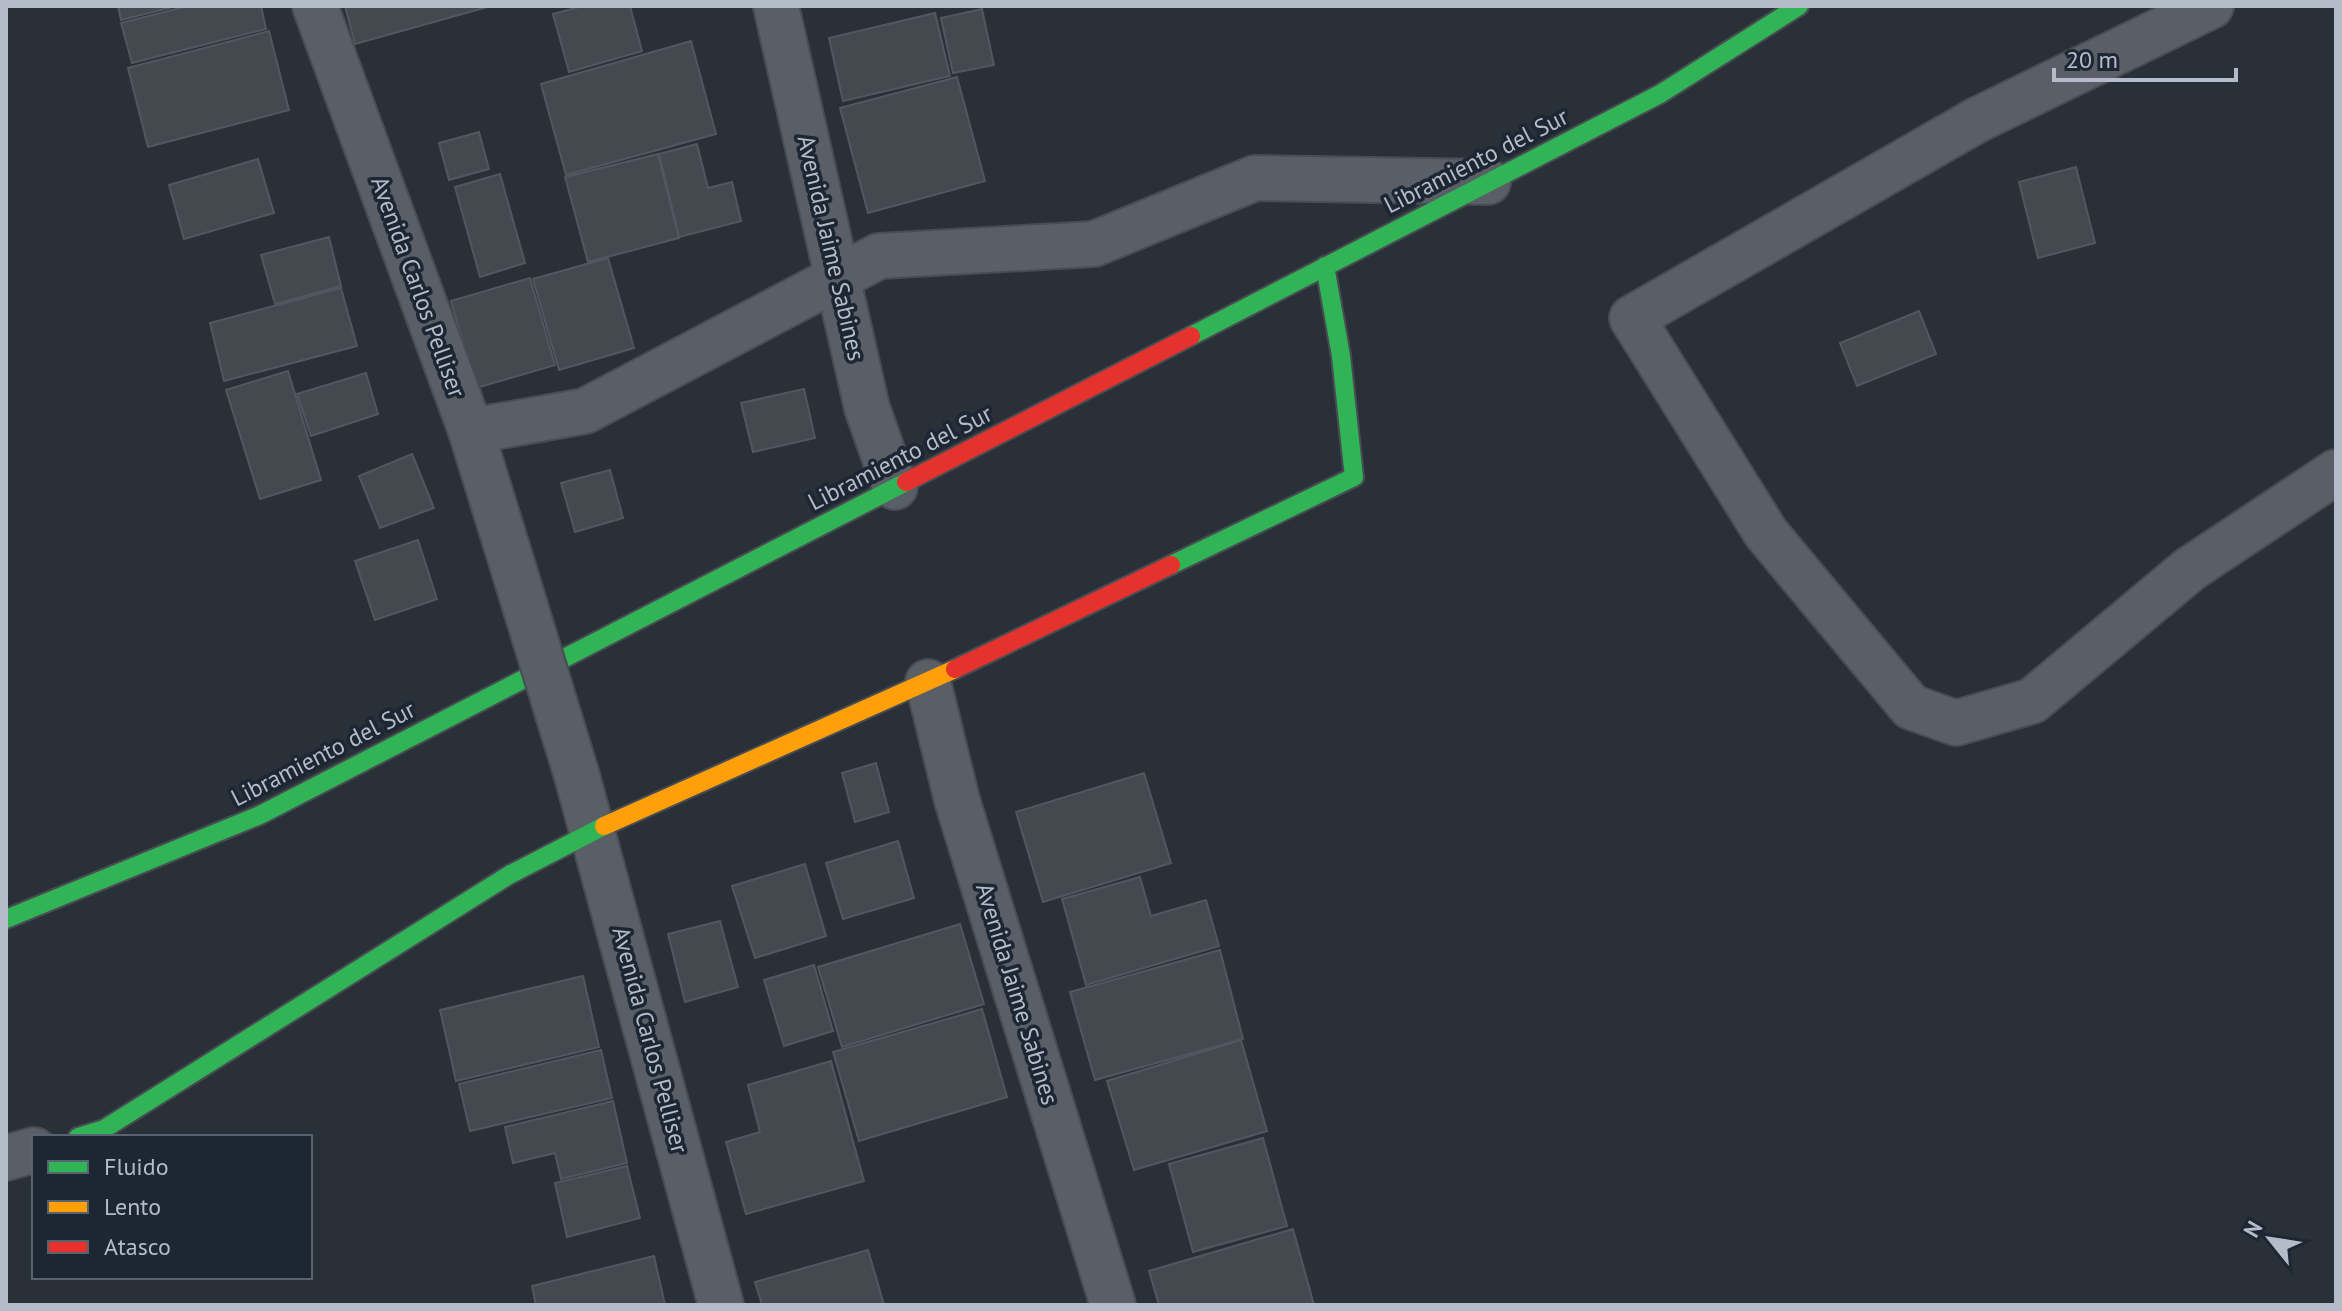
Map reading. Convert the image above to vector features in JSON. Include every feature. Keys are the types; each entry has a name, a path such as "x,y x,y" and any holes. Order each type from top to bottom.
{"main road":[{"name":"Libramiento del Sur","path":"6,919 260,815 1660,94 1799,6"},
{"path":"84,1135 104,1129 509,875 593,831 928,682 1354,477 1341,356 1325,266"}],"street":[{"name":"Avenida Carlos Pelliser","path":"315,6 471,431 593,831 721,1305"},
{"name":"Avenida Jaime Sabines","path":"776,6 867,408 895,487"},
{"path":"2211,6 1977,120 1632,318 1766,533 1911,707 1956,723 2032,701 2190,569 2336,472"},
{"path":"471,431 585,411 879,256 1094,244 1255,178 1488,182"},
{"name":"Avenida Jaime Sabines","path":"928,682 957,800 1107,1304"},
{"path":"6,1158 32,1151"}],"building":[{"path":"118,6 177,6 121,20"},
{"path":"188,6 261,6 266,29 132,63 121,23"},
{"path":"345,6 491,6 355,44"},
{"path":"583,6 630,6 642,51 569,72 553,14"},
{"path":"982,9 994,65 953,73 941,18"},
{"path":"935,13 950,76 843,101 829,38"},
{"path":"269,31 289,110 148,147 128,68"},
{"path":"691,41 716,134 566,175 541,84"},
{"path":"957,77 985,181 868,213 840,108"},
{"path":"479,132 489,169 449,180 439,143"},
{"path":"697,144 708,188 732,182 741,221 679,237 659,154"},
{"path":"658,154 679,238 588,262 565,177"},
{"path":"258,159 274,213 184,239 169,185"},
{"path":"2076,167 2095,243 2038,258 2019,182"},
{"path":"500,174 525,263 480,277 455,187"},
{"path":"329,237 341,286 275,304 261,255"},
{"path":"608,258 634,348 559,370 533,279"},
{"path":"530,278 555,365 476,388 451,301"},
{"path":"341,288 357,346 224,381 210,323"},
{"path":"1919,311 1936,354 1857,386 1840,343"},
{"path":"288,371 321,480 260,499 226,390"},
{"path":"366,373 378,414 311,436 297,394"},
{"path":"804,389 815,438 753,452 741,403"},
{"path":"412,454 434,508 380,528 359,476"},
{"path":"610,470 623,518 575,532 561,483"},
{"path":"418,540 437,599 375,620 355,561"},
{"path":"876,763 889,812 855,822 842,773"},
{"path":"1144,773 1171,863 1043,902 1016,812"},
{"path":"898,841 914,898 843,919 826,863"},
{"path":"805,864 826,936 755,958 732,886"},
{"path":"1140,877 1151,916 1206,900 1219,946 1086,985 1062,899"},
{"path":"720,921 738,987 685,1002 668,934"},
{"path":"960,924 984,1004 842,1047 818,967"},
{"path":"1220,950 1243,1039 1095,1080 1070,992"},
{"path":"814,965 833,1031 784,1046 764,980"},
{"path":"583,976 599,1047 456,1081 440,1010"},
{"path":"982,1009 1007,1097 859,1141 833,1052"},
{"path":"1241,1040 1267,1131 1134,1170 1107,1081"},
{"path":"601,1050 612,1098 470,1131 459,1084"},
{"path":"831,1061 864,1181 746,1214 726,1142 760,1132 748,1085"},
{"path":"613,1101 627,1163 561,1179 555,1153 513,1163 505,1127"},
{"path":"1263,1138 1287,1226 1193,1252 1169,1164"},
{"path":"627,1166 640,1218 567,1237 555,1183"},
{"path":"1293,1229 1314,1305 1159,1305 1149,1271"},
{"path":"868,1250 884,1305 762,1305 755,1282"},
{"path":"654,1256 665,1305 536,1305 532,1286"}],"traffic: fast":[{"path":"1191,336 1660,94 1799,6"},
{"path":"1171,565 1354,477 1341,356 1325,266"},
{"path":"6,919 260,815 906,482"},
{"path":"84,1135 104,1129 509,875 604,826"}],"traffic: slow":[{"path":"604,826 955,669"}],"traffic: jam":[{"path":"906,482 1191,336"},
{"path":"955,669 1171,565"}]}
